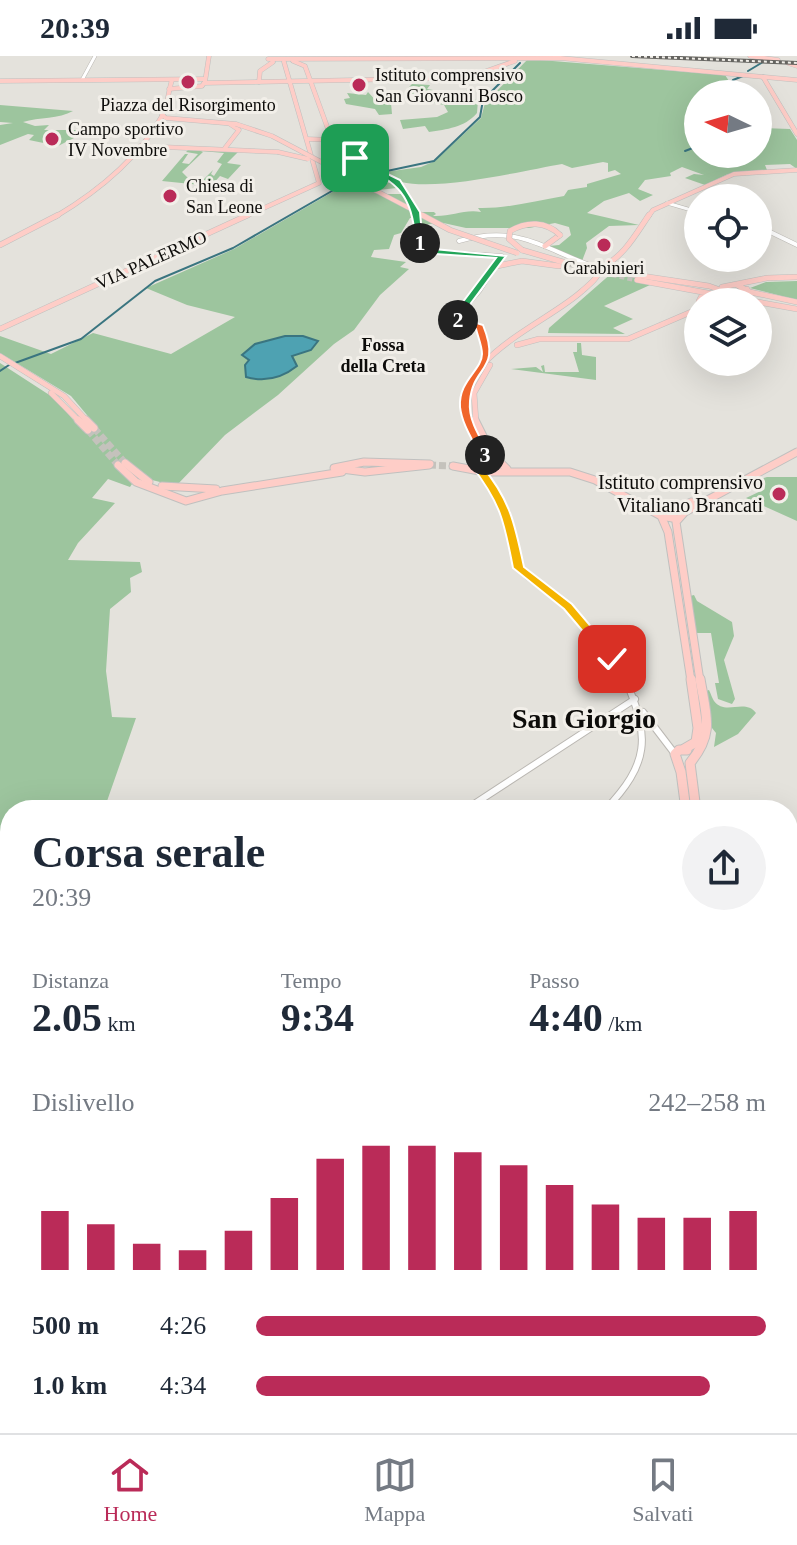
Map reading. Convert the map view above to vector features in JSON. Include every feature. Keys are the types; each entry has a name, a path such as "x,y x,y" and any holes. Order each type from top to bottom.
{"main road":[{"path":"4,81 83,79 202,86 206,81 209,56"},
{"path":"567,56 797,80"},
{"path":"750,56 773,58"},
{"path":"259,81 260,71 270,60 526,57 638,62"},
{"path":"310,79 462,77 526,57"},
{"path":"270,60 284,63 297,59"},
{"path":"297,59 305,65 331,142 307,139"},
{"path":"206,81 457,76 497,59"},
{"path":"497,59 504,64"},
{"name":"VIA PALERMO","path":"0,329 320,182 284,63"},
{"path":"788,63 797,66"},
{"path":"763,77 797,134"},
{"path":"0,245 53,219 85,199 111,177 156,125 162,115 170,83"},
{"path":"162,115 164,118 236,124 272,136 450,230 518,253"},
{"path":"156,125 163,120 179,119"},
{"path":"210,121 233,125 239,131 225,148"},
{"path":"145,140 152,144"},
{"path":"136,149 152,144 278,152 318,163 446,231 561,264 522,261 497,266"},
{"path":"481,460 464,403 469,382 485,362 568,303 631,242 655,210 738,175 795,171"},
{"path":"501,469 501,463 473,416 474,390 484,371 520,343 541,334 616,268 655,210"},
{"path":"518,253 509,239 510,231 515,227 545,225 560,235 545,246"},
{"path":"537,241 555,241"},
{"path":"604,267 715,288"},
{"path":"709,286 735,286 767,278 797,278"},
{"path":"748,288 764,281 797,278"},
{"path":"638,279 687,288"},
{"path":"732,288 742,288"},
{"path":"772,296 797,308"},
{"path":"772,297 780,298"},
{"path":"772,304 797,308"},
{"path":"772,307 797,308"},
{"path":"541,334 555,337 626,336 684,312"},
{"path":"528,332 527,336 541,334 623,340 684,315"},
{"path":"3,360 58,398 91,429"},
{"path":"496,459 453,466 580,475 661,517 679,518 797,450"},
{"path":"679,753 696,742 698,728 668,532 659,512 684,506 778,453 797,450"},
{"path":"480,470 476,465 481,460"},
{"path":"389,466 222,491 186,501 140,483 122,464 148,482 185,490 244,486 341,464 429,465"},
{"path":"334,467 342,472"},
{"path":"642,505 677,512 679,518 675,530 708,731 703,747 692,758 684,761 679,753"},
{"path":"679,753 685,800"},
{"path":"692,758 695,800"}],"street":[{"path":"83,79 95,56"},
{"path":"331,142 397,181 417,212 420,251 456,249 502,258 455,319 480,327 485,342 485,362"},
{"path":"668,204 684,208"},
{"path":"772,233 797,245"},
{"path":"456,249 459,241 487,234 522,236 581,262 604,267"},
{"path":"485,342 490,348 503,349"},
{"path":"494,487 492,476 501,469"},
{"path":"480,470 494,487 510,521 518,568 568,607 612,659 640,709 644,723 643,745 629,784 614,800"},
{"path":"480,800 635,699"},
{"path":"640,709 679,753"},
{"path":"644,723 653,722"}],"green space":[{"path":"528,59 725,75 728,80 684,80 684,168 670,173 671,176 645,180 638,189 653,195 640,201 629,193 604,201 587,213 639,225 609,226 586,243 582,261 549,246 559,245 571,235 569,227 555,223 529,228 466,228 439,222 421,226 421,212 434,212 436,214 433,216 481,212 478,208 564,196 568,190 587,187 587,184 621,174 615,170 608,172 608,163 572,168 562,164 437,184 401,182 385,172 421,167 435,161 481,118 485,103"},
{"path":"412,84 430,85 427,89 445,92 469,90 457,97 478,100 477,113 467,122 449,129 429,132 425,126 403,129 400,120 437,117 448,112 444,105 415,99 416,94 410,94 407,89"},
{"path":"383,91 395,93 391,103 392,114 379,115 375,109 346,104 344,99 350,98 347,93 366,95 368,92 378,103 388,102"},
{"path":"0,105 73,111 23,122 35,126 49,125 44,130 90,130 58,146 29,140 34,135 28,134 0,145 0,125 13,123 0,122"},
{"path":"772,128 790,129 797,140 797,169 790,164 772,165"},
{"path":"189,149 239,151 227,163 241,165 228,179 220,176 211,186 162,181 185,154 188,154 182,163 189,164 198,154 186,152","holes":["201,151 224,153 217,162 222,164 214,176 211,174 213,170 203,180 188,178 182,172"]},
{"path":"685,168 767,170 728,174 707,184 685,178 694,174 704,175"},
{"path":"375,175 385,183 396,182 397,188 378,190 380,194 403,194 416,218 410,218 401,233 394,235 389,249 374,250 371,257 406,262 400,267 409,269 380,295 354,330 278,395 225,435 176,486 152,480 137,470 115,467 132,484 130,487 108,479 92,498 115,503 78,543 68,560 140,562 142,572 130,578 131,592 110,609 106,671 112,717 136,718 107,800 0,800 0,363 54,398 83,431 97,427 71,396 0,353 0,336 51,354 93,333 171,354 235,317 187,305 146,288 234,249 348,183"},
{"path":"613,272 624,272 709,288 641,276 650,285 604,306 633,319 613,328 625,334 548,333 549,328"},
{"path":"797,281 797,300 772,294 772,288 750,288 766,282"},
{"path":"577,343 581,343 582,355 596,357 596,380 511,369 536,367 543,372 541,366 544,365 545,372 579,372 573,352 577,352"},
{"name":"Istituto comprensivo Vitaliano Brancati","path":"767,477 797,477 797,521 746,498 765,489 754,481"},
{"path":"694,595 697,601 732,622 734,636 724,660 735,699 732,704 718,699 715,683 719,683 711,633 696,633 690,596"},
{"path":"709,690 719,705 746,707 756,713 738,734 714,747 716,733 712,728 706,691"}],"water":[{"name":"Fossa della Creta","path":"285,336 303,336 318,341 311,350 292,356 297,366 285,373 266,379 246,377 245,365 249,360 242,355 255,344"}],"waterway":[{"path":"748,71 763,62"},
{"path":"387,171 434,161 480,117 483,100 520,63"},
{"path":"733,80 743,76"},
{"path":"357,178 382,172"},
{"path":"15,363 81,339 155,281 233,248 351,180"},
{"path":"0,371 9,365"}],"tunnel":[{"path":"562,263 607,272"},
{"path":"604,273 637,280"},
{"path":"94,428 125,463"},
{"path":"88,430 118,465"},
{"path":"429,465 453,466"}],"railway":[{"path":"632,56 797,63"}],"place":[{"name":"Piazza del Risorgimento","path":"188,82"},
{"name":"Istituto comprensivo San Giovanni Bosco","path":"359,85"},
{"name":"Campo sportivo IV Novembre","path":"52,139"},
{"name":"Chiesa di San Leone","path":"170,196"},
{"name":"Carabinieri","path":"604,245"},
{"name":"Istituto comprensivo Vitaliano Brancati","path":"779,494"}],"district":[{"name":"Fossa della Creta","path":"383,355"},
{"name":"San Giorgio","path":"584,718"}],"route":[{"path":"355,158 397,181 417,212 420,251 494,253 502,256 480,290 455,319 480,327 487,352 485,362 469,382 465,396 468,423 485,455 476,465 494,487 507,512 521,573 568,607 612,659"}]}
